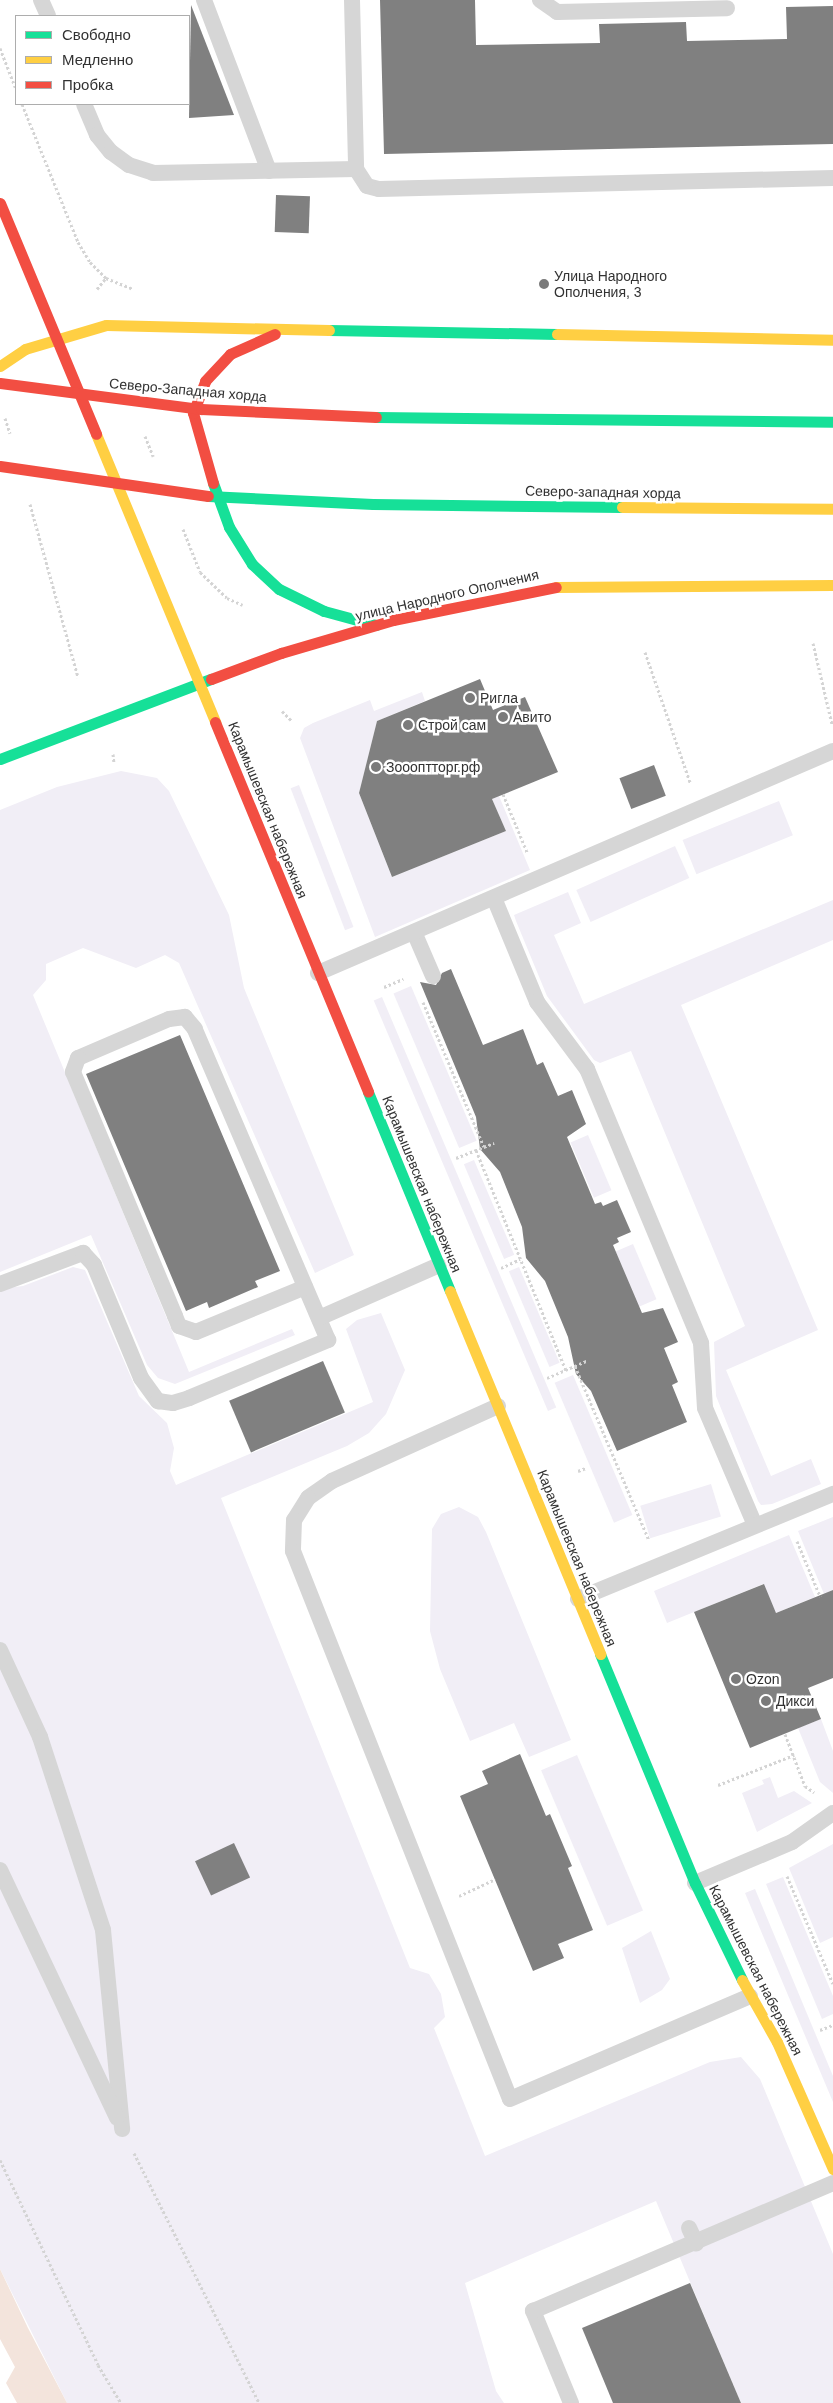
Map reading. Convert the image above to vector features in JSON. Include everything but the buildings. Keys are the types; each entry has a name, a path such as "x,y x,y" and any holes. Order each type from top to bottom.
{"main road":[{"name":"Карамышевская набережная","path":"0,203 58,337 318,973 695,1883 750,1996 798,2087 833,2169"},
{"path":"0,366 25,349 58,337 106,325 833,340"},
{"path":"291,330 258,338 230,354 205,381 193,413 201,450 229,528 252,564 279,589 324,611 376,625"},
{"name":"Северо-Западная хорда","path":"0,383 201,409 376,417 833,422"},
{"name":"Северо-западная хорда","path":"0,466 189,495 373,504 833,509"},
{"name":"улица Народного Ополчения","path":"0,759 199,682 376,625 564,585 833,585"}],"lane":[{"path":"42,0 48,15"},
{"path":"204,0 269,171"},
{"path":"352,0 356,169 367,186 379,189 833,178"},
{"path":"540,0 557,12 728,8"},
{"path":"84,105 97,135 110,152 129,165 153,173 356,169"},
{"path":"318,973 833,751"},
{"path":"494,898 537,1002 587,1069 701,1343 705,1408 754,1525"},
{"path":"414,932 433,976"},
{"path":"0,1284 76,1253 90,1258 141,1378 158,1401 173,1403 189,1398 328,1340 191,1021 185,1017 170,1019 78,1058 73,1064 75,1080 180,1326 187,1330 206,1329 305,1287"},
{"path":"319,1318 439,1265"},
{"path":"498,1406 332,1481 308,1498 294,1520 293,1551 302,1582 510,2099 750,1996"},
{"path":"578,1599 833,1494"},
{"path":"0,1650 40,1737 103,1930 122,2129"},
{"path":"695,1883 792,1842 833,1813"},
{"path":"0,1870 122,2129"},
{"path":"571,2403 533,2311 833,2183"},
{"path":"689,2228 696,2243"}],"path":[{"path":"0,48 15,86"},
{"path":"22,105 78,242 90,262"},
{"path":"97,289 106,278"},
{"path":"3,408 11,437"},
{"path":"27,494 78,677"},
{"path":"813,643 833,727"},
{"path":"645,652 700,809"},
{"path":"282,711 291,720"},
{"path":"112,754 114,763"},
{"path":"503,794 538,878"},
{"path":"384,987 412,976"},
{"path":"420,994 484,1147"},
{"path":"456,1158 494,1143"},
{"path":"476,1150 566,1370"},
{"path":"501,1268 520,1259"},
{"path":"547,1378 586,1361"},
{"path":"576,1366 653,1549"},
{"path":"578,1472 586,1468"},
{"path":"786,1513 820,1596"},
{"path":"785,1734 805,1786 812,1791"},
{"path":"718,1785 794,1755"},
{"path":"783,1866 833,1984"},
{"path":"433,1907 495,1879"},
{"path":"820,2030 833,2025"},
{"path":"122,2129 259,2403"},
{"path":"0,2160 98,2365 120,2403"}],"shaded area":[{"path":"422,692 425,701 377,721 359,793 392,877 506,831 492,799 499,796 530,870 375,937 300,738 304,728 313,723 370,700 374,711"},
{"path":"121,771 157,778 169,791 229,915 244,988 354,1255 315,1273 179,963 165,955 136,968 83,948 46,964 46,980 33,995 189,1372 292,1329 295,1335 175,1384 158,1378 147,1365 91,1235 0,1272 0,810 57,787"},
{"path":"299,785 353,927 345,930 291,788"},
{"path":"779,801 793,835 696,874 683,840"},
{"path":"675,846 689,878 591,922 576,890"},
{"path":"568,892 581,923 554,935 584,1004 833,900 833,940 681,1005 818,1330 726,1370 771,1476 811,1459 821,1484 772,1504 761,1505 758,1501 716,1396 714,1342 745,1326 631,1051 600,1063 594,1060 547,996 514,915"},
{"path":"411,986 477,1141 459,1148 394,993"},
{"path":"382,997 556,1408 548,1411 374,1001"},
{"path":"588,1135 611,1190 594,1198 571,1142"},
{"path":"474,1160 514,1255 504,1259 464,1164"},
{"path":"633,1244 656,1299 639,1307 616,1251"},
{"path":"73,1267 85,1270 139,1396 167,1423 174,1448 170,1471 176,1485 373,1402 346,1329 357,1320 381,1313 405,1370 386,1414 369,1433 347,1446 221,1498 410,1968 429,1974 441,1994 445,2017 434,2028 485,2156 710,2062 741,2057 760,2079 833,2254 833,2403 741,2403 656,2201 465,2283 496,2391 504,2403 67,2403 0,2269 0,1289 23,1286"},
{"path":"519,1267 560,1363 550,1367 509,1271"},
{"path":"573,1375 632,1515 614,1523 555,1383"},
{"path":"711,1484 721,1517 650,1538 640,1506"},
{"path":"459,1507 478,1517 486,1532 571,1740 529,1757 514,1723 470,1741 440,1669 430,1631 432,1529 441,1514"},
{"path":"833,1517 833,1590 824,1594 798,1531"},
{"path":"789,1535 815,1597 776,1613 763,1584 667,1623 654,1591"},
{"path":"821,1719 833,1751 833,1793 820,1782 798,1728"},
{"path":"577,1755 643,1911 607,1926 541,1770"},
{"path":"770,1777 778,1798 794,1791 812,1803 757,1832 742,1793 764,1784 762,1780"},
{"path":"833,1844 833,1937 820,1943 789,1868"},
{"path":"783,1877 833,1996 833,2014 822,2019 766,1884"},
{"path":"755,1889 833,2076 833,2102 745,1893"},
{"path":"651,1931 670,1979 662,1990 640,2003 622,1948"},
{"path":"0,2269 67,2403 17,2403 6,2383 15,2367 0,2339"}],"traffic: fast":[{"path":"329,330 557,334"},
{"path":"376,417 833,422"},
{"path":"213,483 229,527 252,564 279,589 324,611 376,625"},
{"path":"208,496 373,504"},
{"path":"373,504 622,507"},
{"path":"0,759 211,679"},
{"path":"368,1092 450,1291"},
{"path":"600,1654 695,1883 742,1980"}],"traffic: slow":[{"path":"0,366 25,349 106,325 329,330"},
{"path":"557,334 833,340"},
{"path":"96,434 215,722"},
{"path":"622,507 833,509"},
{"path":"556,587 833,585"},
{"path":"450,1291 600,1654"},
{"path":"742,1980 777,2042 833,2169"}],"traffic: jam":[{"path":"0,203 96,434"},
{"path":"213,483 193,413 205,381 230,354 275,334"},
{"path":"0,383 201,409 376,417"},
{"path":"0,466 208,496"},
{"path":"211,679 281,653 393,620 556,587"},
{"path":"215,722 368,1092"}],"place":[{"name":"Улица Народного Ополчения, 3","path":"544,284"},
{"name":"Ригла","path":"470,698"},
{"name":"Авито","path":"503,717"},
{"name":"Строй сам","path":"408,725"},
{"name":"Зоооптторг.рф","path":"376,767"},
{"name":"Ozon","path":"736,1679"},
{"name":"Дикси","path":"766,1701"}]}
